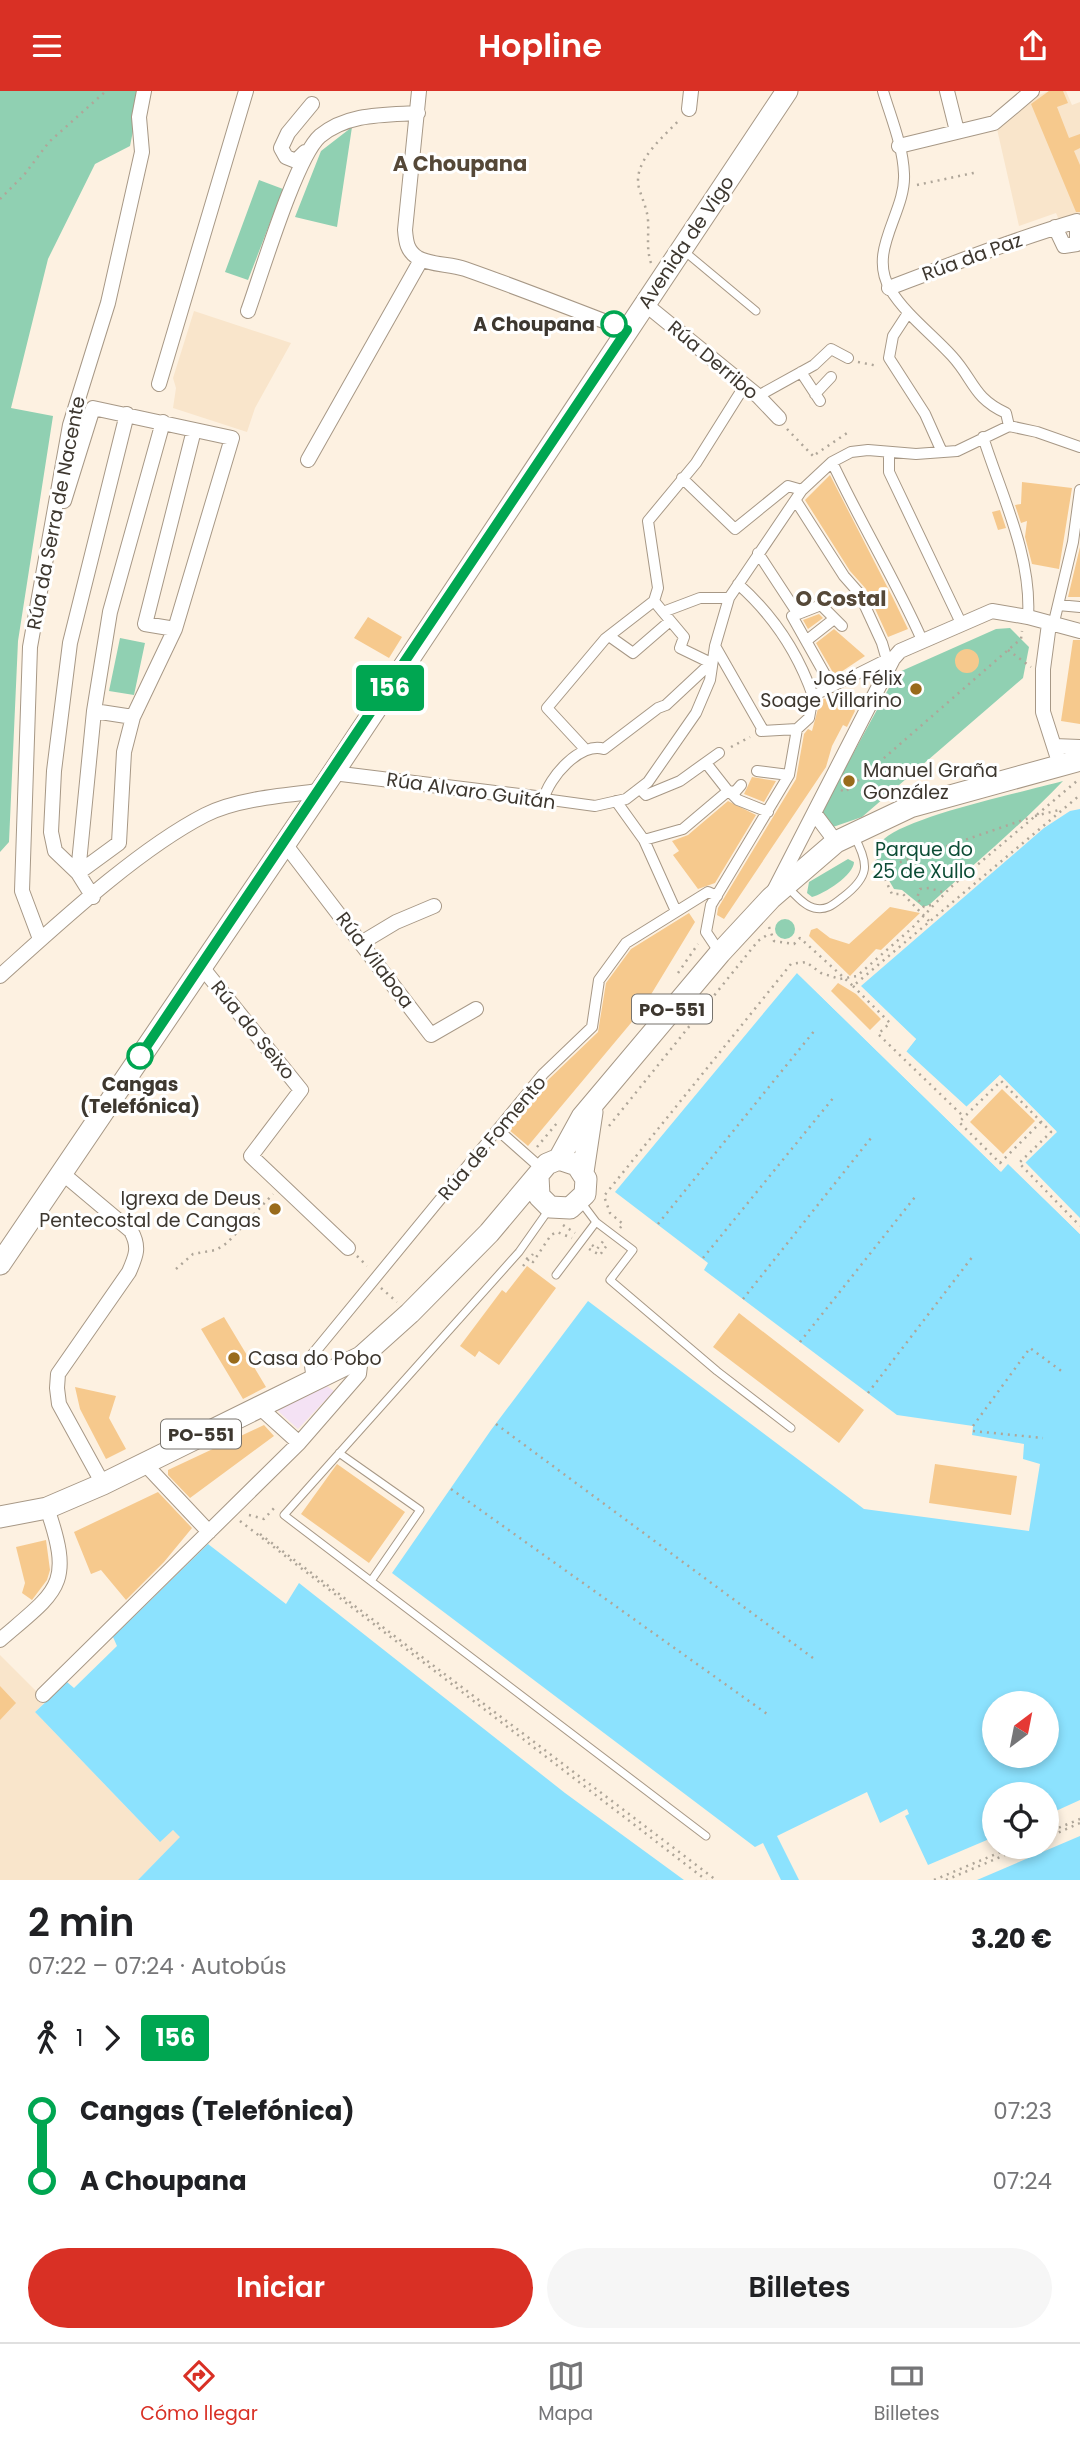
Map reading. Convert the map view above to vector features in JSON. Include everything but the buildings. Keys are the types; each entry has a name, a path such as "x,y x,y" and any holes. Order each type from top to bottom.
{"main road":[{"name":"Avenida de Vigo","path":"0,1264 333,773 787,91"},
{"name":"PO-551","path":"0,1517 47,1509 257,1405 361,1357 410,1313 489,1233 546,1168 582,1117 755,914 844,837 910,807 1070,768"},
{"path":"593,1106 583,1172 586,1187 593,1199"},
{"path":"550,1216 539,1196 546,1168 568,1160 583,1172"},
{"name":"PO-551","path":"489,1233 531,1206 550,1216 593,1199"}],"street":[{"name":"Rúa da Serra de Nacente","path":"40,939 22,891 30,647 70,425 108,303 142,152 139,117 145,91"},
{"path":"159,384 246,91"},
{"path":"419,91 405,230 406,245 421,260 453,265 627,330"},
{"path":"689,109 691,91"},
{"path":"883,91 899,146 903,188 883,254 889,288 908,313 952,356 981,398 1006,413 1009,426"},
{"path":"947,91 957,131"},
{"path":"899,146 1003,118 1032,91"},
{"path":"312,104 288,133 281,148 286,157 296,161 320,137 363,116 418,113"},
{"path":"247,311 309,149"},
{"name":"Rúa da Paz","path":"889,288 1055,227 1079,220 1077,244 1064,246 1055,227"},
{"path":"307,460 421,260"},
{"name":"Rúa Derribo","path":"645,304 758,396 779,418"},
{"path":"908,313 890,345 891,359 925,414 942,453"},
{"path":"758,396 801,372 831,349 848,358"},
{"path":"801,372 818,398 831,377"},
{"path":"585,749 547,708 609,636 654,601 658,588 648,521 682,478 745,385"},
{"path":"45,562 93,408 232,438 175,629 133,717 124,752 119,843 78,873"},
{"path":"93,897 78,873 55,851 51,832 59,722 77,606 127,414"},
{"path":"78,873 94,711 110,612 163,422"},
{"path":"675,909 644,840 612,802 640,790 667,758 696,713 712,673 711,663 729,599 802,490 828,465 851,452 957,451 1009,426 1037,432 1080,447"},
{"path":"175,629 145,624 194,429"},
{"path":"982,437 1024,565 1030,589 1028,617"},
{"path":"889,452 889,472 961,623"},
{"path":"828,465 904,598 922,640"},
{"path":"682,478 736,529 788,486 802,490"},
{"path":"1070,768 1043,712 1043,669 1051,625 1076,543 1080,490"},
{"path":"796,502 844,576 859,593 882,643 887,664"},
{"path":"758,552 797,612"},
{"path":"720,953 706,932 717,896 789,775 797,729 809,718 814,696 802,666 763,606 738,584"},
{"path":"609,636 632,653 667,616 700,598 729,599"},
{"path":"654,601 684,637 680,648 711,663"},
{"path":"772,621 821,605 838,622 806,641"},
{"path":"1058,605 1080,607"},
{"path":"778,892 887,664 900,651 992,611 1028,617 1080,631"},
{"path":"797,612 792,616 832,687"},
{"path":"715,646 762,730 797,729"},
{"path":"544,799 547,787 585,749 596,746 604,749 614,744 658,708 666,705 711,663"},
{"path":"814,696 887,664"},
{"path":"94,711 133,717"},
{"path":"1070,768 1080,747"},
{"path":"640,790 646,795 657,791 719,753"},
{"path":"706,763 738,800 768,812"},
{"path":"757,771 789,775"},
{"name":"Rúa Alvaro Guitán","path":"333,773 544,799 580,806 612,802"},
{"path":"644,840 683,829 729,791 735,792 741,785"},
{"path":"0,975 40,939 146,854 207,814 275,797 320,791"},
{"path":"815,814 844,837"},
{"name":"Rúa Vilaboa","path":"285,844 431,1035 477,1009"},
{"name":"Rúa de Fomento","path":"312,1380 309,1359 543,1074 592,1027 599,980 626,943 675,909 708,892 717,896"},
{"path":"361,943 396,922 434,906"},
{"name":"Rúa do Seixo","path":"201,966 301,1090 251,1156 348,1248"},
{"path":"498,1131 546,1168"},
{"path":"62,1173 131,1231 137,1242 136,1256 129,1272 58,1374 59,1404 103,1483"},
{"path":"43,1695 299,1443 359,1374 361,1357"},
{"path":"257,1405 299,1443"},
{"path":"144,1463 209,1532"},
{"path":"0,1640 56,1589 61,1563 60,1545 47,1509"}],"lane":[{"path":"682,249 756,311"},
{"path":"778,892 810,908 818,909 829,908 860,885 865,864 844,837"},
{"path":"593,1199 596,1222 633,1250 610,1280 717,1371 791,1428"},
{"path":"550,1216 284,1515 706,1836"},
{"path":"556,1275 596,1222"},
{"path":"339,1453 420,1510 371,1581"}],"path":[{"path":"0,199 24,176 49,142 106,91"},
{"path":"662,279 652,269 647,251 648,224 638,173 642,163 689,109"},
{"path":"903,188 978,172"},
{"path":"848,358 870,366 891,359"},
{"path":"779,418 792,436 828,465"},
{"path":"816,454 850,431"},
{"path":"830,783 845,792 1021,639 1022,631 1014,624"},
{"path":"1008,650 1027,666 1043,669"},
{"path":"719,753 762,730"},
{"path":"516,1256 533,1262 551,1235 557,1232 564,1232 597,1249 623,1224 610,1213 604,1196 791,964 801,960 827,975 845,979 857,976 1069,784 1070,768"},
{"path":"853,986 1060,809 1080,795"},
{"path":"880,869 1060,809"},
{"path":"873,854 892,894 904,894 929,921"},
{"path":"936,903 921,906 917,898 920,889 929,888 946,893"},
{"path":"755,914 770,927 774,941 794,944 800,938 853,986 890,1023 878,1034 964,1117"},
{"path":"604,1133 758,941 770,933"},
{"path":"658,1224 816,1030"},
{"path":"1041,1122 1000,1163 959,1122 1001,1081 1051,1132 1019,1163 1080,1226"},
{"path":"703,1258 834,1097"},
{"path":"743,1299 871,1138"},
{"path":"176,1269 193,1254 216,1250 227,1243 281,1185"},
{"path":"800,1342 915,1197"},
{"path":"516,1256 523,1267 550,1216 600,1255 616,1224 603,1212"},
{"path":"348,1248 410,1313"},
{"path":"868,1393 973,1256"},
{"path":"1043,1437 973,1429 1030,1348 1064,1373"},
{"path":"496,1424 817,1661"},
{"path":"451,1489 770,1716"},
{"path":"706,1880 243,1523 716,1880"},
{"path":"1059,1830 1080,1821"},
{"path":"934,1880 984,1859"},
{"path":"946,1880 995,1859"}],"shaded area":[{"path":"1049,91 1066,91 1072,105 1080,102 1080,214 1060,222 1056,213 1019,226 997,129 1029,99"},
{"path":"194,311 291,343 255,408 247,432 173,408 176,388 173,378"},
{"path":"327,1386 334,1391 298,1429 277,1410"},
{"path":"0,1655 37,1692 44,1703 35,1712 159,1841 173,1830 181,1837 138,1880 0,1880"}],"green space":[{"path":"0,91 141,91 130,146 95,164 48,259 11,408 53,416 18,641 9,842 0,852"},
{"path":"352,127 337,227 295,217 321,151"},
{"path":"259,180 283,189 248,280 225,272"},
{"path":"1010,628 1029,647 1023,678 862,817 833,827 822,814 824,807 897,673 996,629"},
{"path":"120,638 145,643 134,695 109,691"},
{"name":"Parque do 25 de Xullo","path":"1063,781 929,905 923,907 902,890 894,889 876,858 879,845 884,839 918,821"},
{"path":"848,859 854,862 853,867 844,878 817,895 812,897 807,893 809,882"},
{"path":"785,919 792,922 795,929 792,936 785,939 778,936 775,929 778,922"}],"water":[{"path":"1080,809 1080,1218 1025,1162 1056,1131 1000,1075 967,1107 906,1051 916,1039 861,986 1044,828 1070,811"},
{"path":"797,973 1000,1171 1008,1163 1080,1234 1080,1800 1059,1810 1059,1782 982,1782 982,1842 928,1865 905,1816 909,1814 907,1809 880,1823 867,1792 777,1836 799,1880 781,1880 763,1843 755,1847 392,1573 491,1430 588,1301 864,1509 1029,1531 1040,1464 1023,1459 1024,1444 972,1435 973,1426 897,1415 704,1270 708,1263 615,1192"},
{"path":"208,1544 286,1604 299,1583 565,1793 684,1880 138,1880 180,1837 173,1830 160,1842 35,1712 67,1682 74,1688 117,1646 113,1637"},
{"path":"1080,1836 1080,1880 977,1880 1026,1859 1059,1859 1059,1845"}],"pier":[{"path":"797,973 803,975 1000,1167 1006,1160 1010,1161 1080,1229 1080,1234 1008,1164 1001,1172"},
{"path":"858,986 916,1039 906,1052 966,1107 1000,1075 1057,1132 1025,1163 1080,1221 1022,1163 1052,1132 1000,1080 969,1110 965,1110 903,1054 911,1040"}],"bus line":[{"name":"156","path":"140,1056 333,773 627,330 614,324"}],"place":[{"name":"A Choupana","path":"614,324"},
{"name":"José Félix Soage Villarino","path":"916,689"},
{"name":"Manuel Graña González","path":"849,781"},
{"name":"Cangas (Telefónica)","path":"140,1056"},
{"name":"Igrexa de Deus Pentecostal de Cangas","path":"275,1209"},
{"name":"Casa do Pobo","path":"234,1358"}],"district":[{"name":"A Choupana","path":"460,163"},
{"name":"O Costal","path":"841,598"}]}
